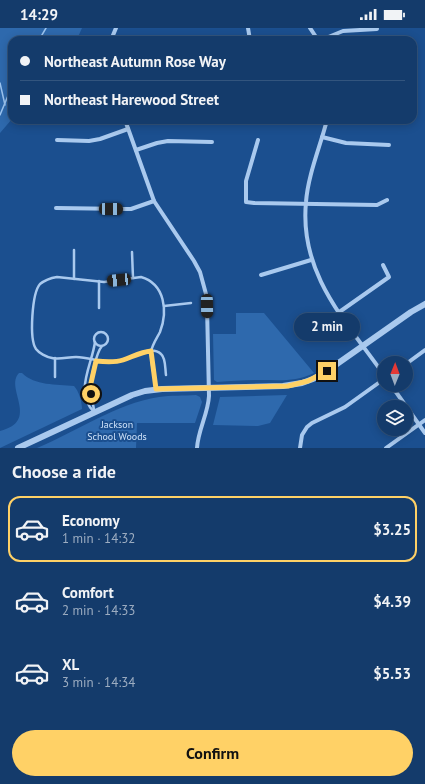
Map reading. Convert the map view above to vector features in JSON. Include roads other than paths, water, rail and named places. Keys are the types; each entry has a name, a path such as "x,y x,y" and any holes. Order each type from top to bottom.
{"street":[{"path":"330,36 343,30 377,29"},
{"path":"126,124 154,201 194,261 203,282 207,306 209,388 208,406 199,432 198,448"},
{"path":"326,124 308,185 306,204 307,239 311,260 322,285 338,312 377,365"},
{"path":"57,140 89,141 100,139 128,129"},
{"path":"322,137 349,144 389,145"},
{"path":"258,140 246,180 246,202 377,205 387,200"},
{"path":"136,150 157,143 212,142"},
{"path":"56,208 131,209 154,201"},
{"path":"261,275 311,260"},
{"path":"302,336 318,327 389,277 382,265"},
{"path":"18,448 132,395 156,389 283,386 308,381 322,374 411,312 425,304"},
{"path":"413,359 425,350"},
{"path":"300,448 302,435 307,427 345,407 377,384"},
{"path":"396,392 425,433"},
{"path":"386,448 425,420"}],"lane":[{"path":"74,250 74,279"},
{"path":"132,252 133,278"},
{"path":"156,389 151,351 163,321 164,306 159,289 154,284 147,279 133,278 99,281 57,277 50,278 41,284 37,289 33,300 33,342 37,350 43,355 55,358 77,357 96,361 114,362 124,360 145,351 151,351 162,355 166,374"},
{"path":"99,281 99,308"},
{"path":"164,306 191,303"},
{"path":"104,333 108,340 99,350 90,389 94,404 94,413 89,407 84,388 95,342 95,336 97,334 104,333"},
{"path":"95,342 102,346"},
{"path":"55,358 55,378"}],"waterway":[{"path":"41,36 46,28"},
{"path":"0,83 5,105"},
{"path":"0,115 8,96"}],"park label":[{"name":"Jackson School Woods","path":"117,430"}]}
